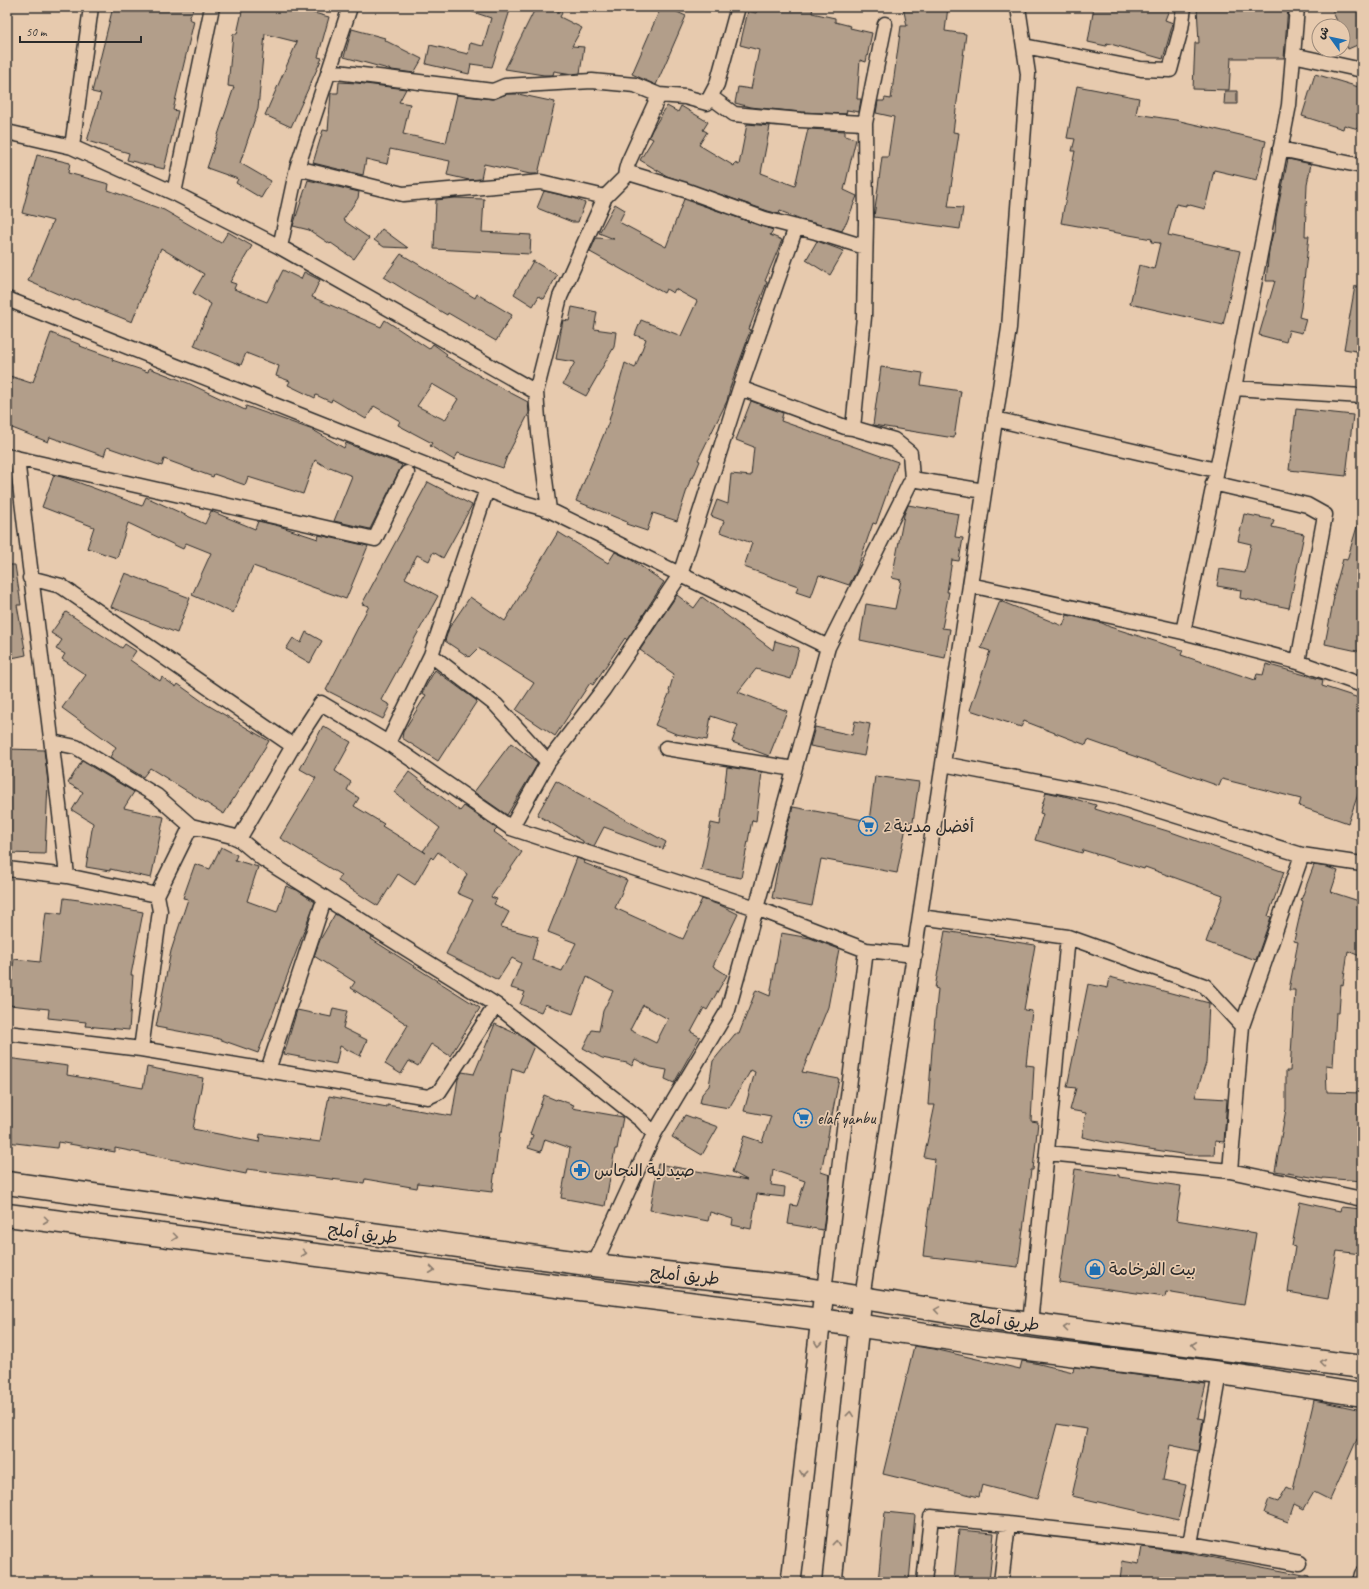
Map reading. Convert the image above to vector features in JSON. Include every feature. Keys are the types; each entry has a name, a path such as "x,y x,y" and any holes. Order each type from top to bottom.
{"highway":[{"name":"طريق أملج","path":"7,1183 594,1265 824,1291 1030,1324 1362,1367"},
{"name":"طريق أملج","path":"7,1215 820,1320 986,1344 1220,1373 1362,1395"}],"street":[{"path":"72,147 91,7"},
{"path":"174,193 212,7"},
{"path":"280,247 297,168 350,7"},
{"path":"329,71 493,91 505,86 592,81 635,85 659,95 685,97 707,103 717,84 738,7"},
{"path":"832,1582 862,1298 915,955 1010,312 1028,74 1018,7"},
{"path":"1024,46 1141,69 1170,70 1181,29 1184,7"},
{"path":"1183,632 1234,388 1289,105 1297,7"},
{"path":"854,428 864,317 865,123 885,24"},
{"path":"1293,55 1362,70"},
{"path":"549,510 539,433 536,392 560,297 605,197 625,177 628,163 659,95"},
{"path":"711,97 734,114 800,120 865,123"},
{"path":"7,132 72,147 174,193 280,247 536,392"},
{"path":"1280,149 1362,166"},
{"path":"297,168 403,194 541,182 605,197"},
{"path":"626,170 632,174 685,190 765,219 865,247"},
{"path":"511,828 548,762 603,690 680,575 740,388 796,227"},
{"path":"7,299 514,500 549,510 828,647"},
{"path":"594,1265 654,1134 728,1010 828,647 912,479 910,453 894,440 854,428 845,427 740,388"},
{"path":"1234,388 1362,396"},
{"path":"995,419 1215,476 1307,505 1325,515 1298,662"},
{"path":"67,876 52,742 12,457 374,539 407,473"},
{"path":"912,479 984,492"},
{"path":"388,743 431,655 487,489"},
{"path":"30,578 61,586 292,746"},
{"path":"970,585 1183,632 1298,662 1362,685"},
{"path":"431,655 496,704 548,762"},
{"path":"239,839 292,746 321,703 388,743 511,828 756,908 866,950 915,955"},
{"path":"52,742 76,747 157,796 191,826 239,839 263,859 496,1005 641,1120 654,1134"},
{"path":"666,748 794,769"},
{"path":"943,764 1116,797 1302,855 1362,864"},
{"path":"141,1049 160,911 157,895 191,826"},
{"path":"1230,1171 1242,1026 1302,855"},
{"path":"7,869 67,876 157,895"},
{"path":"268,1070 322,906"},
{"path":"920,917 1068,937 1205,986 1242,1026"},
{"path":"1030,1324 1048,1153 1068,937"},
{"path":"791,1582 820,1320 866,950"},
{"path":"7,1033 141,1049 428,1098 439,1092 496,1005"},
{"path":"1048,1153 1230,1171 1362,1199"},
{"path":"1190,1544 1220,1373"},
{"path":"924,1582 931,1518 1008,1524 1190,1544 1300,1563"},
{"path":"1000,1582 1008,1524"},
{"path":"1360,1582 1362,1574"}],"building":[{"path":"113,7 194,7 189,19 194,21 173,110 178,111 164,169 127,160 129,153 87,141 101,94 92,92"},
{"path":"243,7 291,7 329,17 318,57 322,58 291,127 265,115 297,42 265,34 258,109 240,163 271,181 261,198 236,183 238,179 207,168 234,87 228,86 233,34 237,34"},
{"path":"467,7 511,7 492,67 471,64 469,74 426,64 430,45 468,54 470,43 483,46 491,18 467,10"},
{"path":"536,7 550,7 562,13 560,17 582,28 572,46 584,47 580,73 572,74 554,71 553,75 544,75 505,69"},
{"path":"661,7 666,7 686,16 656,85 632,74"},
{"path":"758,7 813,7 812,13 835,18 835,22 851,26 850,28 872,33 866,62 860,60 857,99 861,99 859,112 847,110 846,114 801,112 750,107 735,103 738,87 751,89 759,50 740,45 748,11 756,13"},
{"path":"903,7 948,7 945,31 966,34 953,132 959,133 948,207 963,208 960,229 874,217 882,157 888,157 894,117 876,113 878,101 884,101 885,98 891,99 901,26 907,26"},
{"path":"1094,7 1170,7 1165,20 1173,23 1163,59 1107,43 1106,46 1088,42"},
{"path":"1197,7 1288,7 1284,58 1231,58 1229,90 1193,89 1195,43 1199,43"},
{"path":"1331,7 1362,7 1362,43 1351,48 1351,18 1336,18"},
{"path":"352,29 385,38 384,40 422,59 414,73 392,70 344,57"},
{"path":"1315,74 1362,88 1362,130 1344,125 1343,129 1302,116"},
{"path":"339,82 406,89 399,102 410,104 403,134 446,143 457,95 492,99 507,94 518,94 555,102 538,174 530,174 484,164 481,179 469,180 447,175 450,161 390,149 387,164 366,159 363,175 313,163 323,130 328,131 331,93 338,93"},
{"path":"1077,86 1139,98 1136,114 1176,120 1266,141 1257,180 1214,170 1205,209 1186,204 1186,206 1176,204 1168,235 1240,251 1223,325 1130,304 1139,265 1154,269 1160,243 1151,242 1152,239 1061,223 1075,151 1072,151 1075,139 1067,138"},
{"path":"1225,91 1237,91 1237,104 1224,104"},
{"path":"667,106 678,112 681,106 708,122 703,130 707,132 699,145 734,166 735,163 739,165 747,124 770,126 761,173 795,186 808,129 845,131 845,136 856,139 844,190 857,196 842,231 806,221 780,211 779,214 768,211 667,176 640,160 653,139 649,137 652,130"},
{"path":"37,155 70,163 68,173 109,184 108,190 164,210 221,243 228,232 252,246 230,282 236,284 234,289 267,302 283,270 301,279 304,272 320,280 312,297 381,327 385,320 429,349 433,344 447,354 445,356 528,402 529,413 507,456 503,468 458,453 454,460 430,446 432,443 398,425 400,421 374,406 366,419 332,399 331,402 316,395 315,398 288,385 290,381 276,376 279,366 246,353 241,365 194,346 211,304 193,293 204,274 161,248 132,322 75,299 74,301 28,281 53,221 22,213","holes":["432,384 458,399 445,420 417,406"]},
{"path":"1288,159 1311,164 1307,184 1305,236 1309,236 1299,317 1306,319 1302,333 1289,330 1286,342 1259,335 1275,281 1266,281 1269,250 1273,233 1275,233 1276,217"},
{"path":"308,180 359,192 358,198 343,220 369,238 354,259 309,230 293,226"},
{"path":"544,191 574,198 585,203 578,222 572,222 537,208"},
{"path":"455,198 484,199 482,232 531,235 530,254 434,249 436,200"},
{"path":"684,199 773,230 770,235 782,240 765,281 767,282 749,329 751,330 730,388 727,401 698,460 700,461 693,478 691,477 677,521 653,513 647,531 626,524 627,522 576,501 608,424 625,363 635,368 646,339 635,335 641,320 681,336 697,301 675,289 673,293 666,289 664,293 590,252 596,238 614,239 599,233 615,204 625,210 619,222 666,247"},
{"path":"382,229 408,248 384,247 374,240"},
{"path":"817,241 844,251 830,275 806,260"},
{"path":"401,254 475,298 477,294 512,315 496,341 448,313 447,315 384,277"},
{"path":"533,261 557,275 544,299 539,296 533,306 514,294"},
{"path":"1355,286 1362,287 1362,352 1344,349"},
{"path":"572,307 597,312 594,329 616,332 614,347 586,396 563,384 575,362 556,359 563,320 569,321"},
{"path":"51,333 81,345 80,346 113,358 112,360 148,372 149,368 188,383 245,410 246,406 313,430 344,448 346,443 402,465 370,529 334,521 352,476 330,467 329,469 315,460 303,494 248,477 245,485 214,474 213,477 164,459 162,466 107,447 104,456 50,437 48,442 7,426 7,375 31,383 31,381 33,382"},
{"path":"881,367 923,373 921,385 961,391 954,438 873,425"},
{"path":"751,401 783,413 781,421 898,462 876,524 873,523 856,572 849,585 819,575 811,597 796,592 798,586 744,567 752,543 720,532 724,521 711,516 717,500 728,504 731,474 751,476 754,447 736,440"},
{"path":"1296,409 1353,415 1346,476 1289,470"},
{"path":"54,475 69,479 142,506 146,497 205,524 211,511 255,529 258,521 279,526 318,539 319,535 368,546 346,599 253,566 233,613 192,595 211,553 186,543 183,549 128,523 117,558 87,548 94,527 42,507"},
{"path":"428,482 472,505 443,558 433,552 429,561 417,555 405,578 438,596 381,700 390,705 383,719 326,690 369,606 362,604"},
{"path":"908,505 959,514 955,537 963,538 959,561 952,560 947,592 949,592 942,628 950,629 945,658 860,640 866,604 895,609 901,580 892,578 904,515"},
{"path":"1244,514 1274,520 1272,527 1304,534 1289,608 1240,598 1241,590 1217,586 1220,569 1245,573 1251,544 1238,541"},
{"path":"1359,520 1362,521 1362,652 1325,644 1333,596 1343,559 1347,560"},
{"path":"558,532 608,563 615,552 630,559 664,582 627,640 625,638 593,685 590,683 555,736 516,710 534,683 478,648 469,657 445,641 449,628 470,597 505,621"},
{"path":"7,565 15,565 21,605 17,605 26,655 7,659"},
{"path":"125,573 190,598 177,633 111,607"},
{"path":"677,595 694,608 702,597 773,650 775,641 799,648 791,679 756,669 738,692 787,711 769,756 732,742 738,725 711,716 707,740 676,734 655,725 670,692 674,674 640,650"},
{"path":"1000,601 1063,626 1067,615 1102,623 1110,627 1183,650 1181,655 1255,680 1257,674 1263,675 1266,664 1323,680 1322,686 1362,699 1362,754 1357,768 1362,770 1362,783 1348,823 1299,806 1301,799 1222,779 1219,786 1088,740 1086,745 1024,721 1021,727 970,710 990,651 981,648"},
{"path":"66,612 122,648 125,644 136,651 130,660 160,681 162,677 176,687 178,684 206,704 269,741 224,814 150,768 143,777 110,757 116,747 62,708 86,675 62,659 65,654 56,649 62,640 51,633"},
{"path":"306,632 322,641 310,663 286,649 293,638 301,643"},
{"path":"435,670 477,701 438,761 402,738 403,732 426,695 422,693"},
{"path":"855,721 870,724 864,756 810,746 815,727 852,735"},
{"path":"323,726 351,742 335,771 351,782 347,790 359,798 354,806 384,824 382,826 426,853 423,851 440,828 394,792 409,772 460,811 464,806 497,829 494,832 522,852 491,897 497,899 494,904 509,912 501,927 538,937 532,960 562,971 576,943 548,932 577,858 585,861 584,863 627,880 615,908 683,939 702,899 722,906 738,914 713,966 727,975 707,1010 704,1008 691,1032 700,1037 674,1083 665,1079 667,1070 651,1067 635,1059 632,1066 627,1063 602,1058 583,1048 592,1030 599,1031 603,1011 613,991 587,977 573,1014 545,1004 541,1012 520,1004 525,992 511,988 521,963 512,958 498,980 446,954 473,900 457,893 467,874 438,852 433,859 431,857 415,885 398,874 378,906 338,881 341,875 280,838 316,778 300,769","holes":["643,1005 668,1019 656,1043 630,1030"]},
{"path":"511,743 538,763 507,815 474,792"},
{"path":"7,749 44,750 48,782 45,854 7,853"},
{"path":"82,761 134,792 124,808 164,817 151,878 110,869 110,871 86,867 93,823 72,810 83,792 68,783"},
{"path":"727,767 762,772 756,821 752,820 741,878 701,870 711,823 720,825"},
{"path":"875,776 919,782 913,822 907,822 897,873 821,859 812,906 772,898 782,846 793,807 869,821"},
{"path":"556,781 666,842 663,849 604,827 594,846 583,843 583,841 537,815"},
{"path":"1046,792 1096,805 1095,809 1174,833 1284,872 1268,916 1271,917 1256,960 1206,942 1223,895 1145,867 1144,869 1083,850 1082,853 1035,840 1043,814 1040,813"},
{"path":"221,847 237,855 235,860 258,867 247,901 277,912 286,886 297,890 315,902 258,1053 216,1038 156,1027 171,951 188,899 183,898 195,864 210,869"},
{"path":"1314,865 1327,867 1338,871 1331,892 1362,902 1362,957 1348,951 1343,985 1341,984 1339,1013 1336,1013 1333,1066 1326,1065 1327,1092 1362,1093 1360,1129 1362,1129 1362,1181 1323,1179 1275,1171 1286,1109 1286,1071 1290,1071 1295,990 1289,990 1298,942 1294,941 1303,901 1301,900"},
{"path":"64,898 143,912 131,975 133,975 129,1030 85,1026 86,1022 48,1018 49,1009 9,1005 14,959 40,962 46,912 62,914"},
{"path":"335,914 372,937 371,939 480,1008 450,1056 431,1044 418,1066 409,1061 401,1074 385,1064 408,1025 351,988 355,982 314,956 320,940"},
{"path":"945,931 1035,945 1024,1010 1032,1011 1026,1065 1034,1066 1031,1121 1038,1122 1033,1170 1031,1170 1018,1267 923,1256 935,1159 924,1157 935,1105 928,1105 938,989 935,988"},
{"path":"781,933 810,938 839,949 828,1007 802,1072 839,1079 821,1172 830,1175 823,1230 788,1224 791,1205 797,1206 805,1181 773,1170 771,1185 785,1187 784,1197 757,1194 751,1229 732,1225 733,1219 710,1212 708,1221 650,1210 658,1164 747,1180 732,1172 744,1136 762,1142 771,1116 744,1111 755,1072 751,1070 729,1108 700,1103 702,1094 709,1086 713,1061 735,1034 739,1034 756,990 770,996"},
{"path":"1110,977 1209,1003 1206,1063 1195,1097 1227,1099 1224,1142 1215,1141 1214,1155 1188,1155 1104,1142 1082,1137 1086,1113 1070,1110 1076,1088 1067,1087 1088,984 1108,988"},
{"path":"333,1008 347,1011 343,1028 367,1040 360,1056 340,1046 336,1064 284,1054 297,1010 331,1017"},
{"path":"495,1024 521,1036 534,1046 523,1072 512,1068 502,1132 500,1132 492,1192 418,1183 417,1188 365,1179 364,1183 247,1169 246,1174 115,1148 115,1152 58,1142 57,1148 7,1142 7,1058 68,1066 67,1075 143,1088 147,1067 203,1078 193,1129 259,1142 260,1134 320,1142 329,1096 387,1107 387,1105 452,1116 458,1079 462,1072 474,1074"},
{"path":"544,1095 574,1105 572,1108 623,1117 617,1149 615,1149 605,1206 561,1198 570,1148 545,1139 541,1152 528,1148 533,1135 530,1134"},
{"path":"685,1115 718,1127 702,1155 672,1137"},
{"path":"1075,1169 1181,1186 1176,1220 1256,1233 1244,1305 1166,1292 1165,1297 1059,1282"},
{"path":"1300,1202 1340,1211 1341,1207 1362,1209 1362,1243 1360,1254 1337,1251 1328,1299 1288,1292 1295,1247 1292,1246"},
{"path":"914,1346 934,1349 1020,1369 1022,1361 1073,1372 1074,1367 1206,1384 1198,1418 1203,1419 1198,1451 1170,1445 1163,1480 1186,1485 1178,1520 1072,1496 1087,1429 1057,1424 1037,1499 982,1485 979,1497 883,1474"},
{"path":"1314,1400 1362,1410 1362,1428 1330,1500 1314,1492 1304,1509 1294,1504 1288,1522 1264,1513 1269,1499 1278,1502 1287,1487 1293,1490"},
{"path":"885,1512 915,1515 909,1582 878,1582"},
{"path":"959,1530 994,1533 989,1582 954,1582"},
{"path":"1142,1547 1183,1552 1309,1576 1308,1582 1120,1582 1122,1561 1139,1564"}],"place":[{"name":"2 أفضل مدينة","path":"868,826"},
{"name":"elaf yanbu","path":"803,1118"},
{"name":"صيدلية النحاس","path":"580,1170"},
{"name":"بيت الفرخامة","path":"1095,1269"}]}
